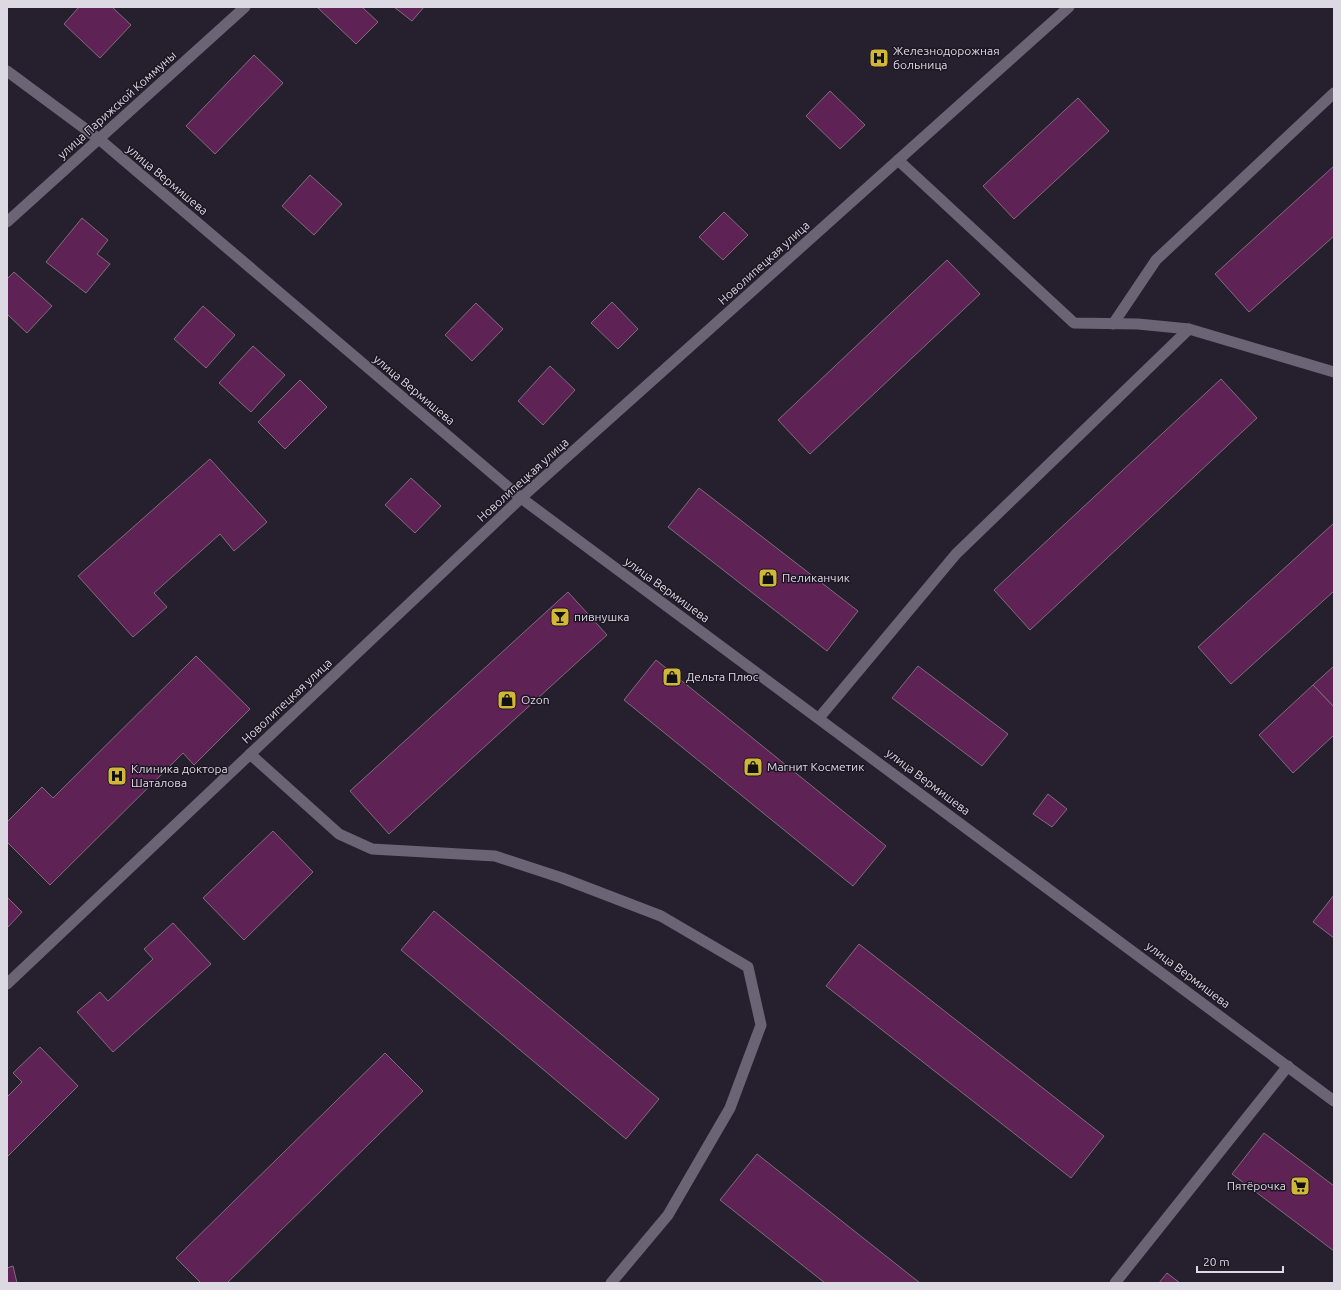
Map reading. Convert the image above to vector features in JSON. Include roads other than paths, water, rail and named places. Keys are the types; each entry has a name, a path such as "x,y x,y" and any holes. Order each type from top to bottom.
{"street":[{"name":"улица Парижской Коммуны","path":"7,222 245,7"},
{"name":"Новолипецкая улица","path":"7,984 521,498 1069,7"},
{"name":"улица Вермишева","path":"7,71 99,139 521,498 1334,1101"},
{"path":"1113,324 1156,260 1334,93"},
{"path":"898,160 1074,323 1189,329 1334,372"},
{"path":"818,718 956,554 1189,329"},
{"path":"250,754 339,834 372,849 495,856 562,878 661,916 748,967 761,1025 730,1108 668,1215 612,1283"},
{"path":"1116,1283 1288,1066"}],"place":[{"name":"Железнодорожная больница","path":"879,58"},
{"name":"Пеликанчик","path":"768,578"},
{"name":"пивнушка","path":"560,617"},
{"name":"Дельта Плюс","path":"672,677"},
{"name":"Ozon","path":"507,700"},
{"name":"Магнит Косметик","path":"753,767"},
{"name":"Клиника доктора Шаталова","path":"117,776"},
{"name":"Пятёрочка","path":"1300,1186"}]}
